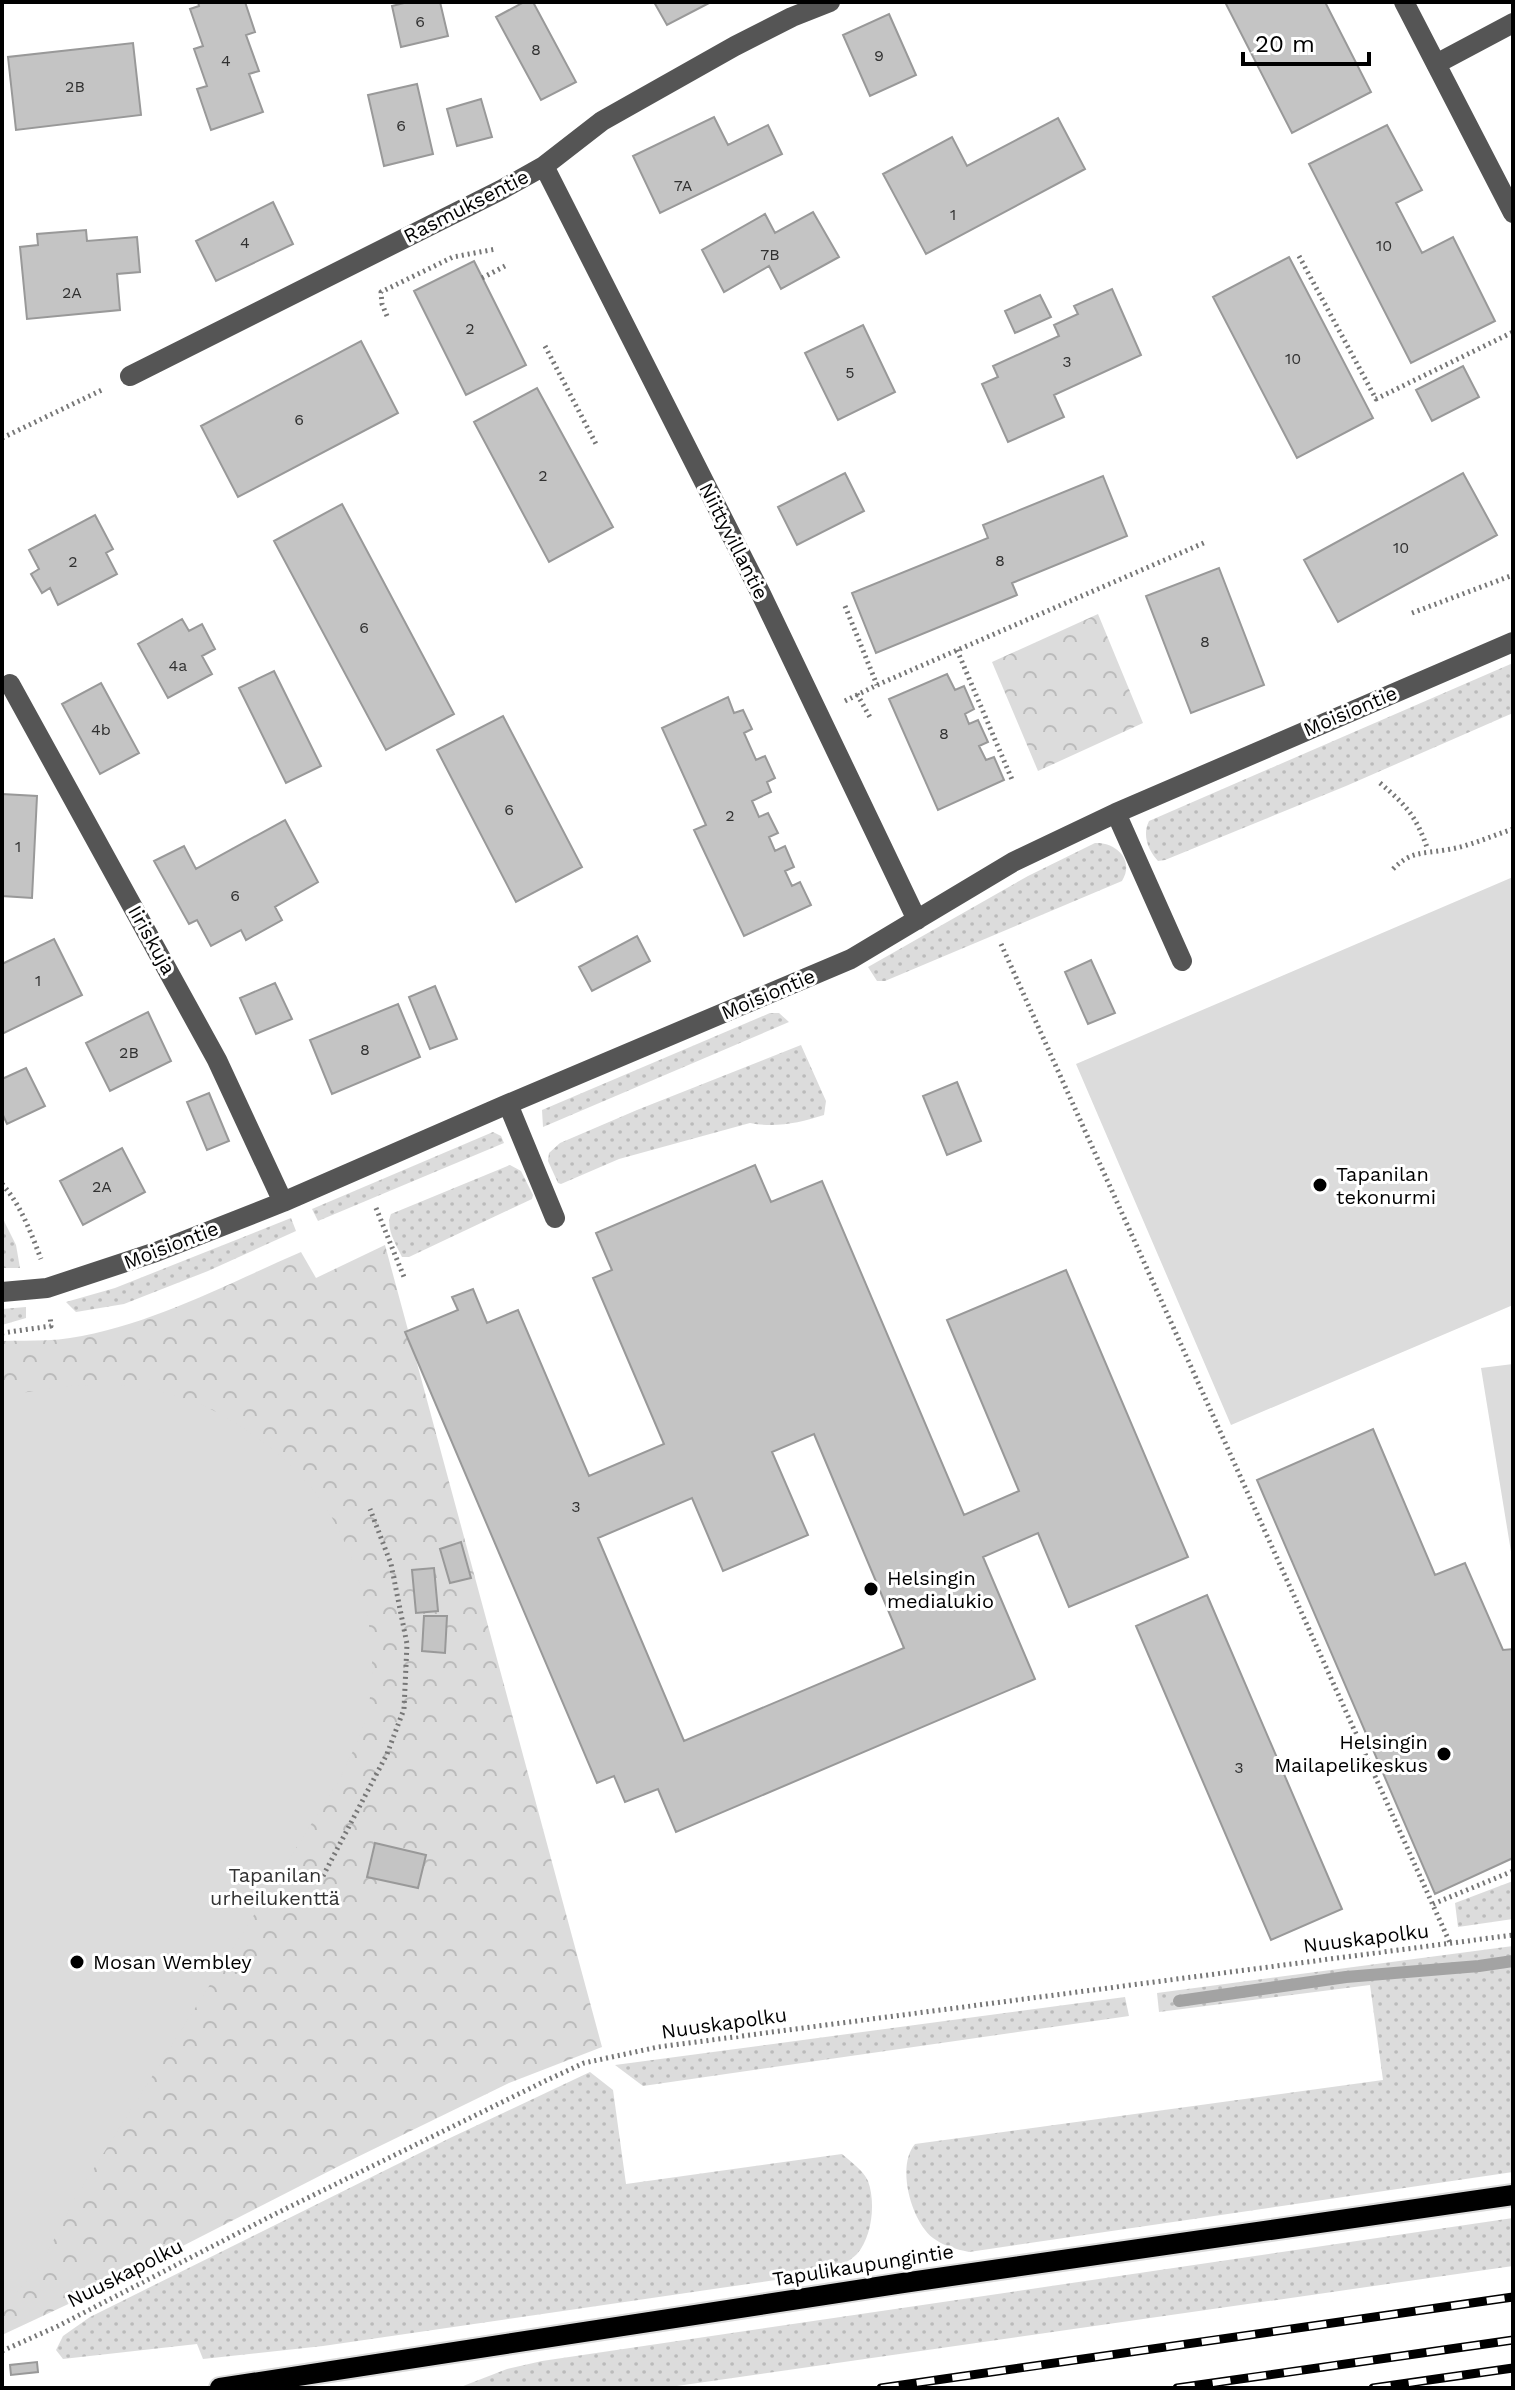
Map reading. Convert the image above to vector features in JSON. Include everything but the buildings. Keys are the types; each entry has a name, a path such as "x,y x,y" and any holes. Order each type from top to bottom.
{"main road":[{"name":"Tapulikaupungintie","path":"220,2388 903,2283 1513,2195"}],"street":[{"name":"Rasmuksentie","path":"130,376 501,190 544,166 602,121 788,9 830,2"},
{"path":"1404,2 1513,213"},
{"path":"1436,64 1513,23"},
{"name":"Niittyvillantie","path":"544,166 761,594 917,920"},
{"name":"Moisiontie","path":"2,1292 47,1288 71,1282 156,1252 283,1202 851,959 1013,862 1116,813 1513,642"},
{"name":"Iiriskuja","path":"10,684 217,1060 283,1202"},
{"path":"1116,813 1182,961"},
{"path":"508,1104 555,1218"}],"path":[{"path":"387,316 381,292 453,257 496,249"},
{"path":"1299,256 1376,399 1513,332"},
{"path":"482,278 505,266"},
{"path":"545,346 596,444"},
{"path":"2,438 130,376"},
{"path":"818,716 877,685 1206,542"},
{"path":"1412,613 1513,575"},
{"path":"845,606 877,685"},
{"path":"957,650 1013,782"},
{"path":"857,694 871,719"},
{"path":"1380,783 1405,805 1419,825 1428,850"},
{"path":"1393,869 1404,858 1428,850 1445,850 1513,829"},
{"path":"1001,944 1450,1943"},
{"path":"2,1184 11,1194 41,1258"},
{"path":"376,1208 404,1277"},
{"path":"2,1333 51,1326"},
{"path":"323,1876 387,1754 404,1709 407,1644 391,1564 370,1509"},
{"path":"1433,1904 1513,1871"},
{"name":"Nuuskapolku","path":"2,2351 58,2326 275,2214 584,2063 658,2047 1513,1935"}],"green space":[{"path":"1098,614 1143,723 1038,771 992,662"},
{"path":"1513,663 1513,713 1165,860 1158,861 1151,852 1146,837 1149,821"},
{"path":"1095,843 1116,849 1125,859 1122,881 885,981 877,981 868,967 1028,876"},
{"name":"Tapanilan tekonurmi","path":"1513,877 1513,1305 1231,1425 1076,1064"},
{"path":"770,1013 779,1013 789,1022 543,1127 542,1110"},
{"path":"801,1045 826,1101 824,1115 787,1124 750,1123 619,1159 558,1183 548,1161 549,1153 560,1143"},
{"path":"493,1132 501,1136 504,1143 318,1221 312,1209"},
{"path":"510,1165 521,1171 532,1199 409,1257 402,1257 390,1230 391,1214"},
{"path":"2,1217 16,1245 20,1268 2,1268"},
{"path":"291,1218 296,1231 208,1271 124,1304 76,1312 66,1302 115,1288"},
{"name":"Tapanilan urheilukenttä","path":"385,1245 602,2047 509,2083 2,2335 2,1341 62,1339 130,1324 301,1252 316,1278"},
{"path":"26,1307 26,1318 2,1325 2,1309"},
{"path":"1513,1364 1513,1564 1481,1368"},
{"path":"115,1384 172,1395 212,1410 270,1448 310,1486 342,1537 364,1598 370,1630 371,1692 363,1728 341,1777 74,2200 42,2263 2,2309 2,1389 14,1394 69,1386"},
{"path":"1513,1881 1513,1919 1458,1927 1455,1903"},
{"path":"1513,1946 1513,2172 969,2252 937,2241 918,2219 907,2179 909,2154 915,2144 1383,2080 1370,1985 1159,2012 1157,1993"},
{"path":"1125,1997 1129,2016 643,2086 615,2065"},
{"path":"590,2072 613,2090 626,2184 842,2154 863,2173 872,2199 871,2219 862,2247 854,2257 830,2272 323,2346 203,2359 197,2344 63,2359 56,2350 63,2336 90,2317"},
{"path":"1513,2218 1513,2266 663,2388 458,2388 507,2369 542,2361"}],"waterway":[{"path":"1179,2001 1346,1977 1513,1961"}],"railway":[{"path":"881,2388 1513,2297"},
{"path":"1177,2388 1513,2340"},
{"path":"1373,2388 1513,2368"}],"place":[{"name":"Tapanilan tekonurmi","path":"1320,1185"},
{"name":"Helsingin medialukio","path":"871,1589"},
{"name":"Helsingin Mailapelikeskus","path":"1444,1754"},
{"name":"Mosan Wembley","path":"77,1962"}]}
